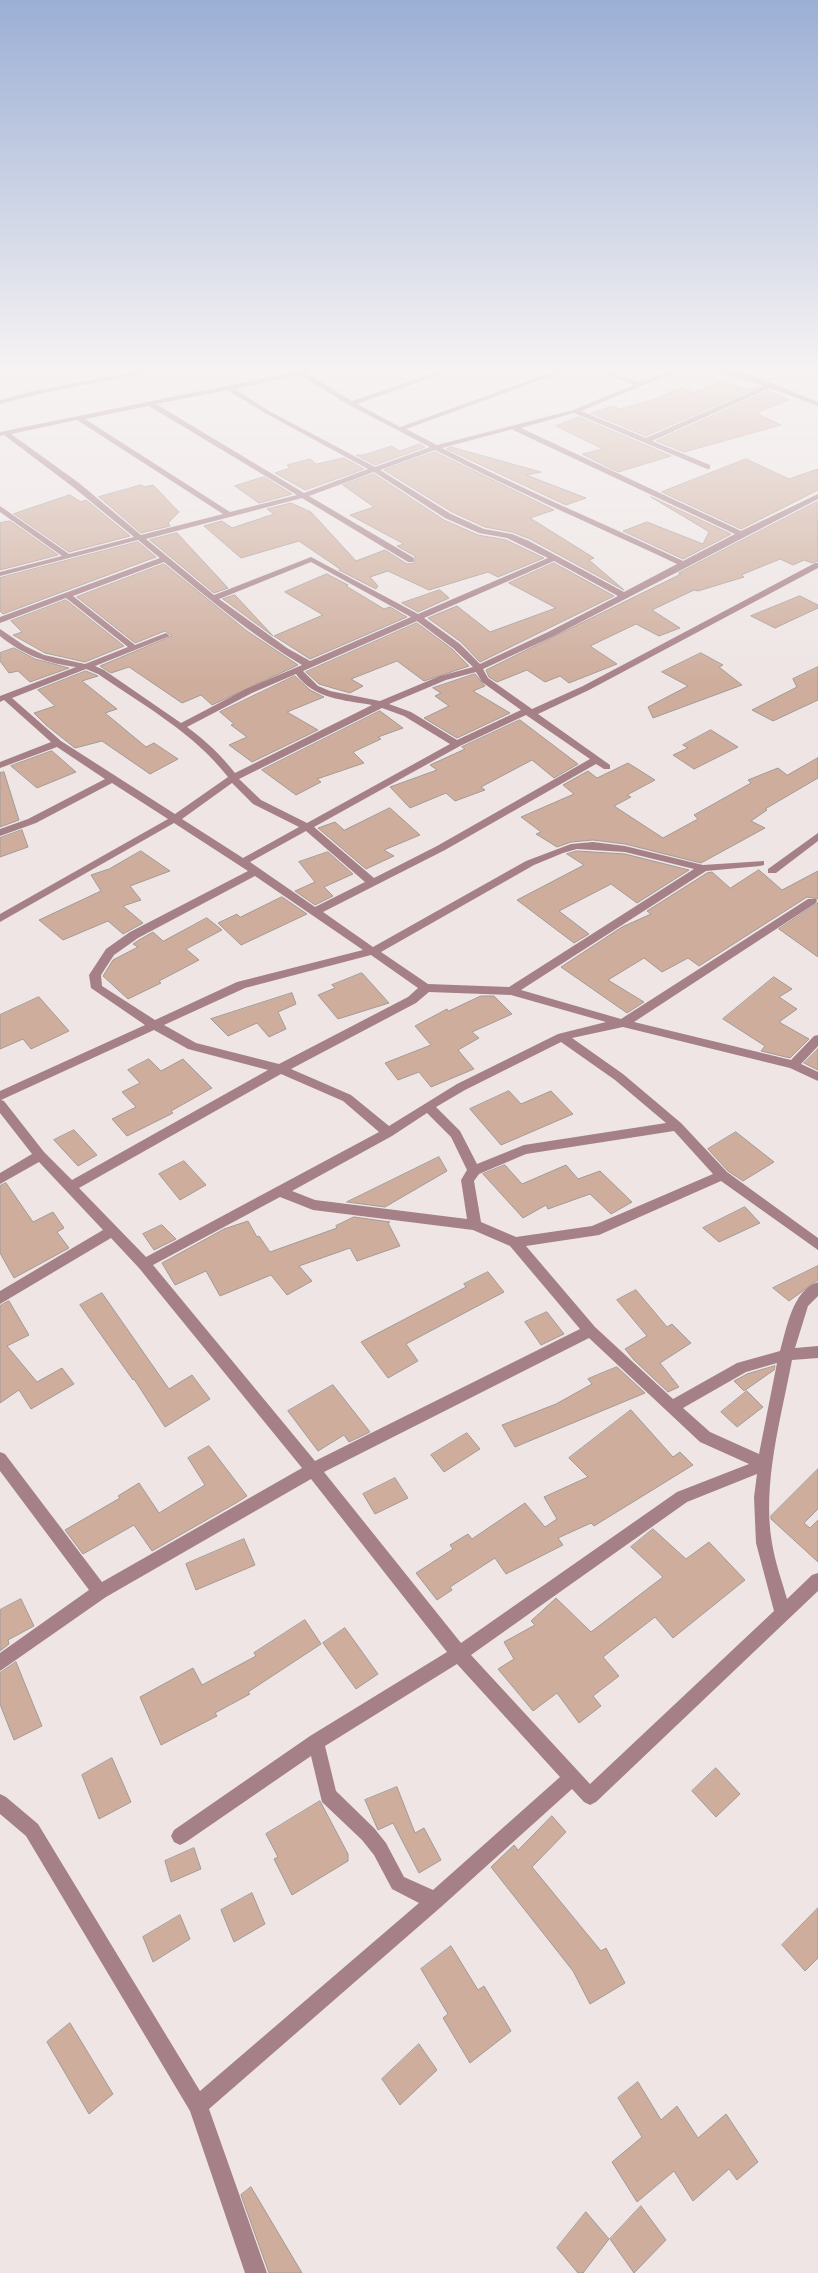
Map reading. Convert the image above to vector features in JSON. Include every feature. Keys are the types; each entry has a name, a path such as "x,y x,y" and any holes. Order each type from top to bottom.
{"street":[{"path":"58,472 76,485 213,598 289,654 308,664"},
{"path":"163,472 230,515"},
{"path":"267,472 411,560"},
{"path":"0,574 230,515 304,494 369,472"},
{"path":"378,472 448,516 482,531 509,536 526,543 623,595"},
{"path":"483,472 683,564"},
{"path":"610,472 741,534"},
{"path":"0,919 176,818 233,778 413,689 478,668 552,634 623,595 818,496"},
{"path":"0,508 70,557"},
{"path":"0,620 165,559"},
{"path":"181,727 248,691 553,559"},
{"path":"213,598 311,560 389,600 416,618 466,654 476,663 485,680 607,767"},
{"path":"243,862 458,744 586,688 818,564"},
{"path":"67,595 134,648"},
{"path":"0,632 14,644 36,655 64,663 90,666 181,727 211,751 233,778 257,802 307,828 372,882"},
{"path":"3,698 166,636"},
{"path":"297,669 303,680 316,689 340,697 380,705 403,713 458,744"},
{"path":"3,698 58,743 243,862 426,988 511,991 624,1023 793,1065 818,1076"},
{"path":"0,765 58,743"},
{"path":"314,912 441,848 596,760"},
{"path":"0,833 32,820 112,779"},
{"path":"772,871 818,836"},
{"path":"0,1096 241,985 374,951 530,863 554,852 576,846 626,848 702,868 760,863"},
{"path":"511,991 702,868"},
{"path":"256,871 134,935 110,952 95,975 97,988 154,1025 192,1046 280,1069 347,1098 388,1133"},
{"path":"144,1264 282,1192 388,1133 428,1106 562,1037 590,1029 624,1023 812,901"},
{"path":"70,1187 280,1069 412,1000 426,988"},
{"path":"562,1037 619,1077 677,1126 722,1175 818,1245"},
{"path":"793,1065 818,1039"},
{"path":"0,1104 40,1155 144,1264 313,1470 460,1654 590,1796 782,1612 818,1580"},
{"path":"428,1106 456,1134 474,1171"},
{"path":"475,1225 467,1180 474,1171 524,1150 677,1126"},
{"path":"0,1179 40,1155"},
{"path":"515,1242 594,1231 722,1175"},
{"path":"282,1192 313,1205 475,1225 515,1242 590,1330 705,1437 765,1464"},
{"path":"0,1298 112,1231"},
{"path":"782,1612 764,1544 762,1497 765,1464 786,1355 802,1304 818,1288"},
{"path":"0,1662 100,1592 313,1470 590,1330"},
{"path":"673,1406 742,1367 786,1355 818,1352"},
{"path":"0,1459 100,1592"},
{"path":"180,1836 316,1742 460,1654 682,1497 765,1464"},
{"path":"316,1742 328,1796 368,1834 380,1849 398,1884 434,1901"},
{"path":"198,2106 434,1901 573,1777"},
{"path":"0,1803 32,1830 198,2106 256,2273"}],"building":[{"path":"278,472 355,472 305,490 275,473"},
{"path":"387,472 476,472 554,510 530,518 594,558 589,560 624,590 530,539 512,532 485,527 452,512"},
{"path":"496,472 541,472 526,475 586,498 566,505"},
{"path":"713,472 774,472 789,479 809,472 818,472 818,490 741,529 662,492"},
{"path":"374,474 444,520 478,535 506,540 544,558 498,577 488,572 429,590 388,571 370,577 378,586 376,589 339,570 299,541 241,558 204,526 222,521 232,528 274,514 267,509 291,503 311,512 356,561 385,550 407,564 415,563 415,556 397,546 404,544 350,515 374,507 343,485"},
{"path":"264,477 292,494 259,503 235,486"},
{"path":"142,485 144,487 153,485 179,512 168,523 170,526 141,533 99,497"},
{"path":"70,495 81,502 86,500 130,536 69,552 14,514"},
{"path":"651,497 731,534 683,559 623,531 647,522 703,544 709,532"},
{"path":"817,502 818,561 812,563 804,560 793,565 780,559 741,575 744,577 698,591 694,590 652,610 680,628 659,636 636,624 590,646 617,664 569,683 560,676 545,682 527,670 497,682 489,677 486,670 681,574 679,573"},
{"path":"10,521 58,555 0,570 0,523"},
{"path":"177,533 228,588 214,593 150,540"},
{"path":"138,542 156,557 3,614 0,611 0,578"},
{"path":"554,563 614,596 480,662 461,642 428,618 457,606 490,632 556,608 509,583"},
{"path":"164,564 247,631 298,665 212,705 201,695 182,703 129,667 111,673 100,666 172,636 165,631 135,643 77,597"},
{"path":"327,574 348,585 346,586 384,609 390,607 407,617 310,659 274,636 323,615 285,592"},
{"path":"440,590 449,598 418,612 402,603"},
{"path":"235,595 273,636 223,599"},
{"path":"800,596 818,605 818,608 775,628 751,616"},
{"path":"66,600 124,646 85,662 45,653 13,635 22,632 11,621"},
{"path":"417,623 452,649 469,666 424,681 397,661 351,679 363,686 350,693 319,684 306,672"},
{"path":"14,648 35,659 69,668 30,682 18,671 9,673 0,661 0,653"},
{"path":"701,653 723,665 719,667 742,685 653,718 648,707 688,686 662,672"},
{"path":"818,667 818,700 773,721 752,710 797,687 793,679"},
{"path":"86,671 98,676 82,681 117,709 105,713 146,747 154,743 178,759 150,774 102,741 75,748 34,713 55,706 38,690"},
{"path":"475,674 485,686 473,691 510,713 457,738 424,718 449,706 435,696 441,693 433,688"},
{"path":"295,676 310,690 324,697 287,712 318,730 252,762 229,745 247,737 231,725 234,724 220,712"},
{"path":"380,711 403,728 378,737 381,739 353,752 364,763 317,779 321,782 296,795 262,770"},
{"path":"520,720 578,764 554,778 532,760 481,787 485,790 455,801 446,793 410,808 390,787 437,770 430,765 465,749 462,747"},
{"path":"711,730 738,747 694,769 673,755 688,748 683,745"},
{"path":"52,751 76,772 37,788 11,766"},
{"path":"818,758 818,778 765,809 767,810 751,821 765,828 701,863 625,844 593,840 571,842 557,847 536,834 541,832 521,817 574,794 563,785 588,771 597,778 628,763 655,780 627,795 631,797 614,806 663,838 698,819 694,815 751,783 748,780 778,768 787,775"},
{"path":"4,772 19,820 0,827 0,773"},
{"path":"390,808 420,835 384,850 394,856 366,869 318,828 335,822 344,830"},
{"path":"22,830 28,847 0,857 0,838"},
{"path":"141,851 170,871 130,886 141,900 123,906 143,923 123,934 108,921 63,940 39,920 101,891 91,875 109,869"},
{"path":"577,851 625,854 689,870 637,903 611,884 559,911 589,934 574,943 517,900 584,865 567,854"},
{"path":"328,852 353,874 324,887 333,896 315,905 295,891 315,882 299,862"},
{"path":"759,870 782,890 818,871 818,899 807,897 699,966 688,958 662,972 644,958 608,980 644,1002 627,1013 561,967 622,927 651,914 647,911 707,873 712,872 730,888"},
{"path":"282,897 307,914 241,945 218,923 237,914 240,917"},
{"path":"818,903 818,957 779,929"},
{"path":"207,918 222,930 186,949 199,960 159,981 161,983 128,999 103,976 113,960 138,947 133,944 153,932 163,941"},
{"path":"362,973 389,1003 338,1019 318,995 335,988 332,985"},
{"path":"774,977 792,989 779,997 797,1009 779,1022 809,1039 790,1058 761,1051 765,1046 723,1019"},
{"path":"292,993 296,1004 278,1012 286,1029 269,1037 257,1023 228,1036 211,1019"},
{"path":"481,996 494,996 512,1014 472,1032 479,1038 458,1050 474,1069 431,1087 419,1072 398,1080 385,1063 431,1045 415,1026 447,1009 448,1011"},
{"path":"39,997 69,1031 31,1049 23,1039 0,1049 0,1015"},
{"path":"818,1049 818,1070 804,1063"},
{"path":"149,1059 161,1071 183,1059 212,1088 171,1111 173,1113 127,1136 112,1119 136,1107 122,1092 140,1083 128,1070"},
{"path":"509,1091 521,1104 551,1091 573,1114 501,1145 470,1109"},
{"path":"74,1130 97,1155 78,1166 54,1140"},
{"path":"736,1132 774,1162 743,1181 728,1171 708,1149"},
{"path":"439,1157 447,1171 385,1207 347,1202"},
{"path":"184,1161 206,1185 180,1200 159,1174"},
{"path":"505,1165 522,1184 566,1165 578,1179 600,1171 632,1202 611,1214 590,1194 548,1209 546,1205 523,1218 483,1174"},
{"path":"6,1183 33,1222 53,1212 64,1228 57,1232 69,1248 14,1278 0,1253 0,1186"},
{"path":"745,1207 760,1223 719,1242 703,1228"},
{"path":"354,1217 390,1222 388,1223 400,1246 357,1261 350,1248 299,1266 312,1281 287,1295 271,1275 220,1296 206,1271 175,1285 162,1263 224,1229 248,1221 257,1237 259,1236 270,1252 337,1228 336,1226"},
{"path":"162,1225 176,1239 154,1250 143,1234"},
{"path":"818,1266 818,1280 789,1301 773,1288"},
{"path":"488,1272 504,1292 406,1344 418,1361 388,1378 361,1342 466,1287 464,1284"},
{"path":"636,1290 667,1327 672,1324 691,1343 660,1363 679,1387 668,1392 625,1349 647,1336 617,1300"},
{"path":"102,1293 169,1389 192,1375 210,1399 165,1427 134,1379 80,1305"},
{"path":"9,1301 29,1335 7,1346 37,1382 62,1368 74,1384 31,1409 19,1390 0,1403 0,1306"},
{"path":"547,1312 564,1334 541,1345 525,1322"},
{"path":"775,1366 774,1370 744,1391 734,1381 747,1374"},
{"path":"617,1367 645,1393 515,1447 502,1425 556,1404 592,1384 588,1379"},
{"path":"333,1385 370,1432 349,1442 344,1435 318,1451 288,1411"},
{"path":"747,1391 763,1407 737,1427 721,1412"},
{"path":"631,1410 673,1457 680,1452 693,1465 594,1526 591,1523 558,1538 563,1545 506,1574 495,1558 450,1587 452,1590 437,1600 416,1573 453,1549 450,1545 468,1534 472,1539 525,1503 545,1527 557,1519 544,1497 588,1477 569,1458"},
{"path":"467,1433 480,1449 444,1472 431,1455"},
{"path":"209,1446 247,1496 236,1503 152,1551 134,1525 83,1554 65,1530 120,1498 118,1496 139,1483 159,1513 205,1485 188,1458"},
{"path":"818,1469 818,1509 804,1523 810,1528 818,1520 818,1562 771,1519 771,1516"},
{"path":"395,1478 408,1498 375,1514 363,1494"},
{"path":"653,1529 686,1559 709,1542 745,1580 673,1638 655,1617 603,1657 619,1676 593,1696 601,1706 579,1723 557,1693 533,1711 498,1669 514,1659 504,1642 535,1625 531,1621 556,1598 591,1632 663,1577 631,1547"},
{"path":"244,1539 255,1565 196,1590 186,1564"},
{"path":"21,1599 34,1626 8,1640 9,1644 0,1651 0,1610"},
{"path":"305,1620 321,1644 248,1692 250,1694 215,1713 217,1716 161,1745 140,1697 193,1668 202,1685 256,1656 254,1653"},
{"path":"345,1628 378,1674 356,1689 323,1643"},
{"path":"16,1662 42,1726 14,1740 0,1704 0,1673"},
{"path":"112,1758 131,1802 99,1819 82,1775"},
{"path":"716,1768 740,1794 716,1817 692,1791"},
{"path":"397,1787 415,1833 424,1828 441,1860 419,1873 393,1823 378,1830 365,1800"},
{"path":"320,1801 348,1854 348,1861 292,1895 274,1859 278,1857 266,1834"},
{"path":"552,1816 566,1832 532,1867 601,1951 606,1948 625,1983 590,2004 573,1971 491,1867 514,1845 518,1850"},
{"path":"194,1848 201,1869 171,1882 165,1861"},
{"path":"252,1893 265,1924 234,1942 221,1910"},
{"path":"818,1908 818,1958 805,1971 782,1945"},
{"path":"180,1915 190,1939 153,1962 143,1937"},
{"path":"451,1946 478,1990 484,1986 511,2031 470,2063 443,2018 448,2014 421,1969"},
{"path":"70,2023 113,2094 89,2114 47,2042"},
{"path":"419,2044 437,2070 400,2105 382,2079"},
{"path":"638,2082 661,2120 677,2106 698,2138 726,2114 758,2162 737,2180 729,2169 693,2201 674,2171 637,2202 612,2162 642,2137 618,2098"},
{"path":"251,2187 302,2273 269,2273 241,2195"},
{"path":"641,2206 666,2240 634,2273 610,2239"},
{"path":"586,2212 609,2239 583,2273 578,2273 557,2248"}]}
